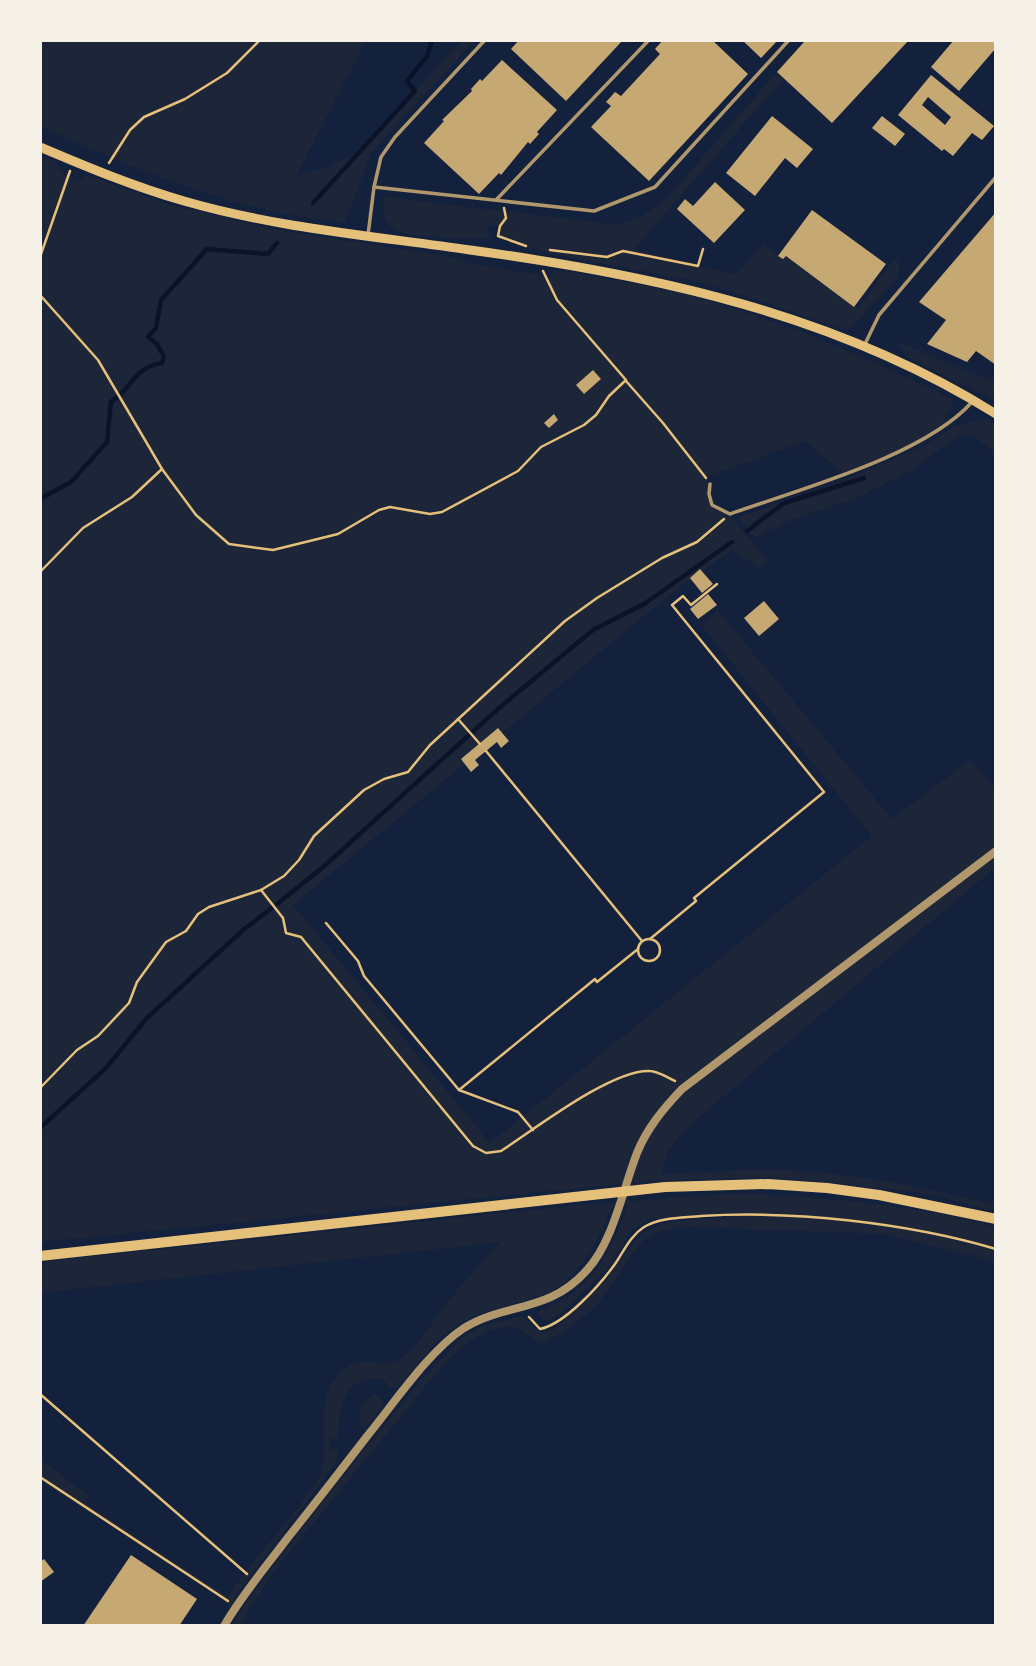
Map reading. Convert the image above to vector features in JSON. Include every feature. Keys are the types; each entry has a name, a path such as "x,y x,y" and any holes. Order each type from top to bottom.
{"main road":[{"path":"40,147 184,201 268,220 368,237 545,261 639,277 705,292 782,316 864,347 996,414"},
{"path":"40,1256 665,1187 768,1184 827,1188 879,1195 996,1219"}],"street":[{"path":"224,1626 255,1580 441,1347 464,1328 560,1293 589,1269 604,1243 638,1151 660,1112 682,1089 996,851"}],"lane":[{"path":"368,237 381,157 395,137 485,40"},
{"path":"496,200 649,40"},
{"path":"374,187 594,211 655,187 789,40"},
{"path":"864,347 879,315 996,177"},
{"path":"710,484 712,505 730,514 844,474 918,442 960,415 973,400"}],"path":[{"path":"103,172 130,131 144,117 185,99 228,73 260,40"},
{"path":"40,257 74,161"},
{"path":"505,201 506,218 500,226 499,236 526,246"},
{"path":"540,248 607,257 623,251 698,266 703,250"},
{"path":"545,261 543,272 557,300 663,423 710,484"},
{"path":"40,295 98,360 162,470 196,515 229,544 273,550 338,534 379,510 390,507 429,514 442,512 518,471 541,447 584,425 626,380"},
{"path":"40,572 83,528 132,497 162,470"},
{"path":"40,1088 77,1050 98,1036 129,1003 137,982 166,942 186,931 198,914 209,907 261,890 285,876 314,836 364,790 384,779 408,772 430,745 565,621 662,558 697,542 730,514"},
{"path":"459,1090 595,979 597,982 638,949 642,941 650,939 696,901 694,898 824,792 672,605 683,596 691,605 717,584"},
{"path":"458,719 480,744"},
{"path":"486,751 642,941"},
{"path":"261,890 283,918 286,933 301,937 473,1146 486,1153 501,1150 597,1088 626,1074 652,1070 674,1080 682,1089"},
{"path":"326,923 358,961 364,976 459,1090 518,1112 533,1130"},
{"path":"638,949 644,960 648,962 657,959 660,946 650,939"},
{"path":"522,1309 540,1329 548,1328 604,1278 631,1237 644,1227 659,1221 725,1215 813,1219 882,1225 996,1249"},
{"path":"40,1394 255,1580"},
{"path":"40,1477 236,1607"}],"shaded area":[{"path":"40,40 366,40 296,176 328,167 361,150 462,40 475,40 371,153 345,223 280,213 212,195 125,163 40,126"},
{"path":"777,72 784,78 634,249 735,275 764,244 783,259 786,256 858,309 896,257 900,269 897,277 854,325 844,330 714,287 519,244 498,236 499,226 488,225 487,234 491,239 425,236 392,228 383,214 385,197 620,225 644,215 667,198"},
{"path":"40,155 56,162 63,175 81,182 86,175 174,206 283,231 446,256 472,264 551,277 554,269 682,293 733,308 828,343 952,399 952,406 946,417 947,423 918,442 844,474 805,441 706,477 712,505 730,514 768,561 760,568 732,550 673,592 293,905 490,1143 872,836 701,625 718,611 892,819 970,760 996,788 996,867 684,1130 669,1150 661,1174 769,1170 826,1173 912,1186 968,1198 996,1205 996,1212 926,1193 769,1177 651,1181 40,1242"},
{"path":"898,342 996,383 996,401 907,357"},
{"path":"985,418 996,425 996,453 972,436 957,437 913,469 855,499 795,518 754,538 739,517 853,477 925,445 953,427"},
{"path":"754,1194 906,1208 996,1227 996,1261 884,1234 692,1227 654,1233 637,1248 592,1309 560,1334 542,1344 516,1328 496,1328 479,1336 449,1358 275,1570 239,1626 232,1626 243,1607 326,1497 420,1381 460,1339 481,1326 522,1316 541,1332 550,1330 563,1322 561,1319 595,1288 598,1289 633,1243 648,1231 668,1223 724,1218 725,1215 659,1221 654,1217 631,1230 611,1265 559,1315 544,1321 537,1313 563,1300 582,1285 606,1254 628,1205 612,1207 583,1262 562,1283 534,1298 482,1313 462,1322 437,1341 397,1387 391,1388 382,1378 359,1382 351,1388 340,1415 338,1437 330,1439 330,1449 338,1450 338,1460 233,1599 238,1604 234,1610 202,1585 40,1480 40,1459 89,1496 85,1503 228,1597 321,1476 324,1410 330,1387 336,1377 353,1364 392,1363 406,1355 500,1242 40,1293 40,1262 569,1206"},
{"path":"377,1394 382,1407 368,1425 362,1425 359,1422 363,1405 368,1398"}],"building":[{"path":"519,40 623,40 566,101 511,49"},
{"path":"663,40 712,40 748,74 649,181 591,127 611,106 606,102 615,92 621,96 660,54 655,49"},
{"path":"742,40 778,40 761,58"},
{"path":"801,40 909,40 832,123 777,72 804,42"},
{"path":"954,40 996,40 996,48 959,91 931,67"},
{"path":"502,60 557,110 530,144 528,142 501,175 499,173 479,194 424,143 480,79 482,81"},
{"path":"931,75 994,126 982,140 972,133 953,156 944,149 942,151 898,115","holes":["928,97 951,117 945,125 922,105"]},
{"path":"772,116 813,149 797,168 785,158 755,196 726,173"},
{"path":"882,116 905,134 895,146 872,128"},
{"path":"715,182 745,210 714,243 677,209 685,199 693,206"},
{"path":"812,210 886,264 854,307 786,256 783,259 778,256"},
{"path":"996,212 996,365 976,351 967,362 927,344 946,320 919,302"},
{"path":"593,370 601,379 584,394 576,385"},
{"path":"554,414 558,420 549,428 544,423"},
{"path":"700,569 713,584 702,593 690,578"},
{"path":"708,594 717,605 698,619 690,609"},
{"path":"764,601 779,619 759,636 744,618"},
{"path":"498,728 509,741 501,748 497,742 475,760 479,765 471,772 461,759"},
{"path":"131,1555 197,1599 179,1626 83,1626"},
{"path":"44,1559 54,1572 40,1582 40,1562"}],"waterway":[{"path":"313,203 415,91 407,81 427,56 432,40"},
{"path":"40,499 71,482 107,442 111,402 145,369 162,363 164,357 157,344 148,337 156,328 161,300 207,249 268,254 277,243"},
{"path":"747,531 784,503 864,478"},
{"path":"277,904 322,868 499,708 593,630 644,604 732,542"},
{"path":"40,1128 106,1068 146,1019 242,931 273,907"}]}
